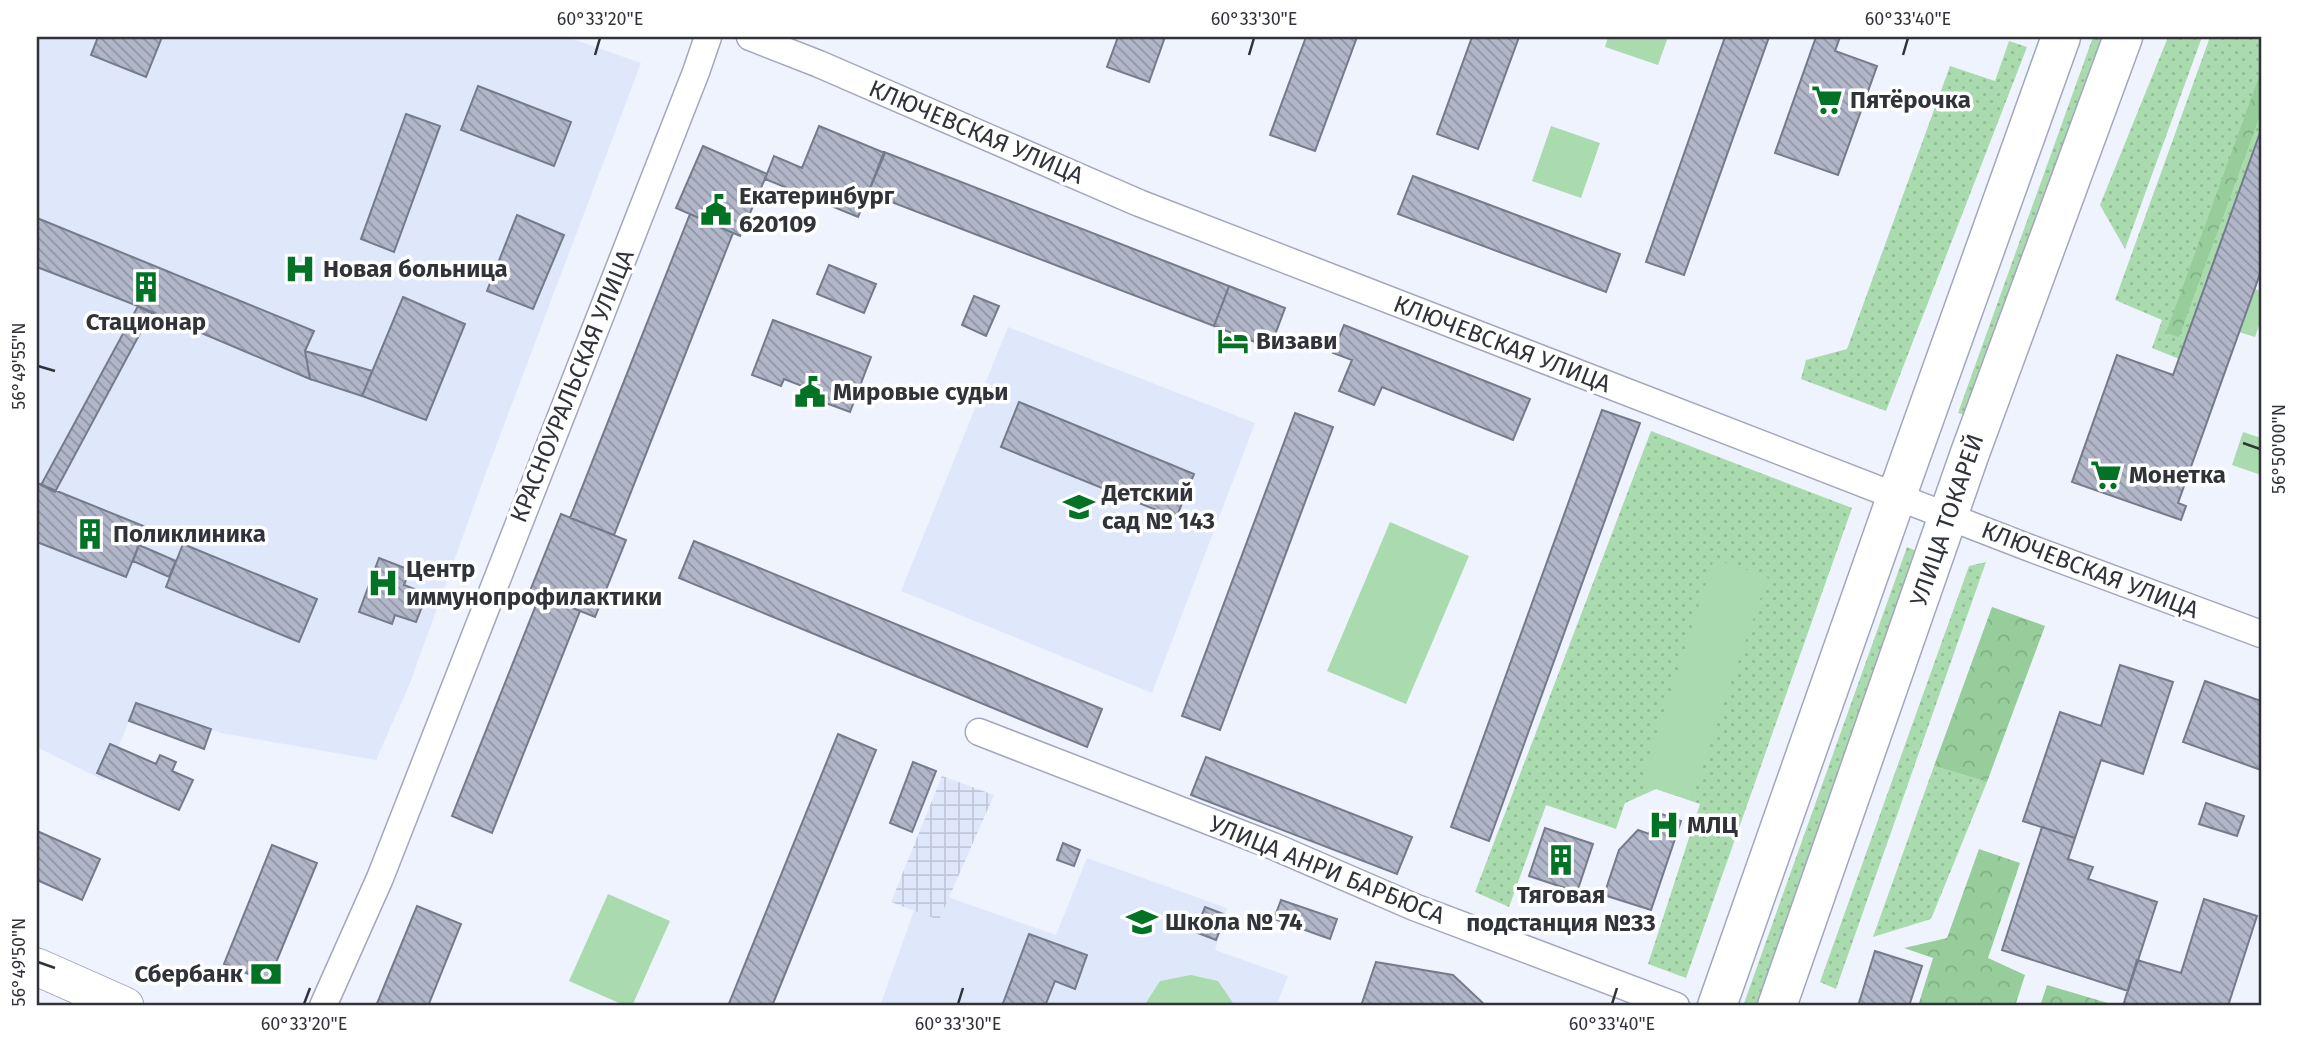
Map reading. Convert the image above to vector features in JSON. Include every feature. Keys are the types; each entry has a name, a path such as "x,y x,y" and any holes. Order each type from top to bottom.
{"main road":[{"path":"1717,1006 2061,37"},
{"name":"УЛИЦА ТОКАРЕЙ","path":"1777,1006 1948,516 2123,37"},
{"path":"37,967 125,1006"}],"street":[{"name":"КРАСНОУРАЛЬСКАЯ УЛИЦА","path":"323,1006 380,878 708,37"},
{"name":"КЛЮЧЕВСКАЯ УЛИЦА","path":"750,37 819,64 1139,203 2261,634"},
{"name":"УЛИЦА АНРИ БАРБЮСА","path":"979,732 1273,846 1414,907 1676,1006"}],"shaded area":[{"name":"Новая больница","path":"37,37 567,37 641,63 485,475 410,683 376,760 221,733 136,703 105,781 37,747"},
{"name":"Детский сад № 143","path":"1008,327 1255,423 1152,693 901,591"},
{"path":"942,776 994,795 939,920 891,902"},
{"name":"Школа № 74","path":"1087,858 1227,908 1215,950 1288,976 1276,1006 880,1006 922,888 1056,935"}],"green space":[{"path":"1608,37 1668,37 1658,65 1605,47"},
{"path":"2093,37 2105,37 1971,417 1958,413"},
{"path":"2168,37 2202,37 2125,249 2100,205"},
{"path":"2210,37 2261,37 2261,130 2179,359 2152,348 2162,320 2115,300"},
{"path":"2009,41 2027,47 1886,411 1801,379 1806,360 1847,349 1950,66 1995,81"},
{"path":"2261,71 2261,113 2179,337 2166,333"},
{"path":"1551,126 1600,143 1581,198 1532,181"},
{"path":"2255,289 2261,291 2261,320 2255,337 2239,332"},
{"path":"1651,431 1852,508 1686,978 1648,964 1700,804 1656,789 1625,803 1616,829 1546,805 1509,907 1475,892"},
{"path":"2243,432 2261,438 2261,475 2232,465"},
{"path":"1390,522 1469,556 1406,704 1327,671"},
{"path":"1907,547 1917,551 1756,1006 1743,1006"},
{"path":"1714,559 1768,577 1690,800 1641,784"},
{"path":"1986,562 1836,989 1820,982 1969,566"},
{"path":"1992,607 2045,626 1987,782 1934,766"},
{"path":"1934,766 1987,782 1931,919 1873,937"},
{"path":"1979,849 2020,863 1988,958 2025,975 2015,1006 1918,1006 1933,958 1904,948 1947,938"},
{"path":"608,894 670,921 632,1006 626,1006 569,981"},
{"path":"1191,975 1218,981 1235,1006 1144,1006 1160,981"},
{"path":"2047,985 2111,1004 2111,1006 2040,1006"}],"building":[{"path":"98,37 162,37 146,77 91,55"},
{"path":"1118,37 1165,37 1149,82 1107,67"},
{"path":"1306,37 1357,37 1315,151 1270,135"},
{"path":"1472,37 1519,37 1478,149 1437,134"},
{"path":"1725,37 1769,37 1684,275 1646,262"},
{"path":"1816,37 1840,37 1835,51 1877,66 1838,175 1775,153"},
{"path":"478,86 571,122 554,166 461,130"},
{"path":"406,114 440,126 394,252 361,239"},
{"path":"819,126 885,153 858,217 765,179 774,156 802,168"},
{"path":"2261,130 2261,271 2178,503 2186,506 2181,520 2072,482 2117,355 2173,375"},
{"path":"703,146 767,174 740,236 676,208"},
{"path":"884,152 1229,286 1214,326 868,193"},
{"path":"1413,176 1620,254 1606,292 1398,214"},
{"path":"690,214 733,233 614,535 570,518"},
{"path":"517,215 564,235 533,309 487,291"},
{"name":"Стационар","path":"37,218 314,331 305,351 310,379 138,306 37,267"},
{"path":"829,265 876,284 864,313 817,294"},
{"path":"1229,286 1285,308 1270,348 1214,326"},
{"path":"974,296 999,306 986,336 962,325"},
{"path":"403,297 465,324 426,420 362,396"},
{"path":"138,306 151,313 55,492 41,485"},
{"path":"773,320 871,357 850,412 820,401 823,394 784,379 781,386 752,375"},
{"path":"1344,325 1530,399 1513,440 1382,387 1374,405 1339,391 1352,360 1333,353"},
{"path":"305,351 372,371 362,396 310,379"},
{"path":"1019,402 1194,474 1176,518 1001,447"},
{"path":"1602,410 1640,423 1489,841 1451,827"},
{"path":"1295,413 1333,427 1220,730 1182,716"},
{"name":"Поликлиника","path":"37,483 146,527 126,577 37,542"},
{"path":"561,514 626,540 595,617 530,591"},
{"path":"694,541 1102,709 1087,747 679,578"},
{"path":"183,544 317,599 299,642 166,587"},
{"path":"139,545 176,561 169,577 133,561"},
{"path":"379,558 410,570 404,585 427,594 416,622 395,615 392,624 359,612"},
{"path":"540,595 580,611 492,833 452,816"},
{"path":"2120,665 2173,682 2143,774 2101,760 2075,838 2023,821 2060,712 2101,726"},
{"path":"2205,681 2261,701 2261,770 2183,742"},
{"path":"136,703 211,729 204,749 129,721"},
{"path":"838,734 876,750 772,1006 728,1006"},
{"path":"110,744 156,764 160,755 176,762 172,771 193,780 179,810 97,773"},
{"path":"1206,757 1412,837 1397,874 1191,795"},
{"path":"913,762 936,771 912,832 890,823"},
{"path":"2206,803 2244,816 2237,836 2199,824"},
{"path":"1656,812 1681,821 1651,910 1604,895 1619,850 1638,830 1649,834"},
{"path":"2042,827 2075,838 2068,859 2093,867 2088,879 2157,902 2128,991 2002,950"},
{"name":"Тяговая подстанция №33","path":"1545,828 1593,844 1577,892 1529,876"},
{"path":"37,831 100,859 82,900 37,880"},
{"path":"1063,843 1080,850 1074,866 1057,860"},
{"path":"272,845 317,863 268,982 224,964"},
{"path":"2204,899 2257,916 2228,1006 2123,1006 2137,960 2181,973"},
{"path":"1281,900 1337,919 1330,939 1274,919"},
{"path":"417,906 461,924 428,1006 376,1006"},
{"path":"1205,907 1226,915 1216,940 1195,932"},
{"path":"1029,934 1087,955 1075,989 1055,981 1045,1006 1002,1006"},
{"path":"1875,951 1922,966 1909,1006 1858,1006"},
{"path":"1376,962 1453,975 1486,1006 1361,1006"}],"place":[{"name":"Пятёрочка","path":"1827,100"},
{"name":"Екатеринбург 620109","path":"716,210"},
{"name":"Новая больница","path":"300,269"},
{"name":"Стационар","path":"146,287"},
{"name":"Визави","path":"1233,341"},
{"name":"Мировые судьи","path":"810,392"},
{"name":"Монетка","path":"2106,475"},
{"name":"Детский сад № 143","path":"1079,507"},
{"name":"Поликлиника","path":"90,534"},
{"name":"Центр иммунопрофилактики","path":"383,583"},
{"name":"МЛЦ","path":"1664,825"},
{"name":"Тяговая подстанция №33","path":"1561,860"},
{"name":"Школа № 74","path":"1142,922"},
{"name":"Сбербанк","path":"266,974"}]}
